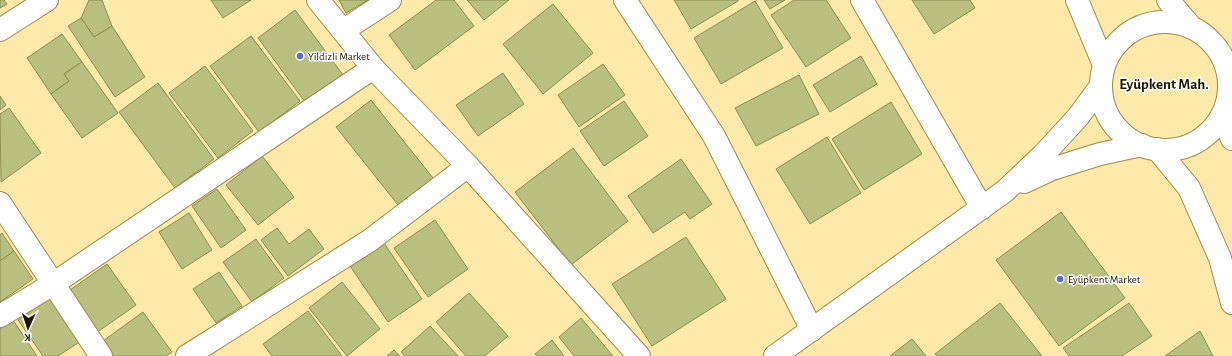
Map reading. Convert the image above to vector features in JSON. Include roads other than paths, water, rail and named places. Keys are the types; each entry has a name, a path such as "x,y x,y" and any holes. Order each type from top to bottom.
{"street":[{"path":"0,30 47,0"},
{"path":"318,0 344,30 373,68 468,166 639,356"},
{"path":"344,30 390,0"},
{"path":"625,0 714,136 812,330"},
{"path":"862,0 982,208"},
{"path":"1077,0 1104,65"},
{"path":"1005,191 1052,169 1100,154 1149,147 1177,149 1195,142 1211,131 1222,115 1228,94 1226,50 1192,28 1168,0"},
{"path":"1192,28 1171,22 1150,24 1130,32 1114,46 1104,65 1100,87 1104,105 1112,122 1125,136 1149,147 1189,188 1220,258 1232,303"},
{"path":"0,316 54,284 373,68"},
{"path":"775,356 1005,191 1044,154 1078,117 1100,87"},
{"path":"1222,115 1232,139"},
{"path":"187,356 369,241 468,166"},
{"path":"0,203 101,356"}],"place":[{"name":"Yildizli Market","path":"300,56"},
{"name":"Eyüpkent Market","path":"1060,279"}],"district":[{"name":"Eyüpkent Mah.","path":"1164,84"}]}
